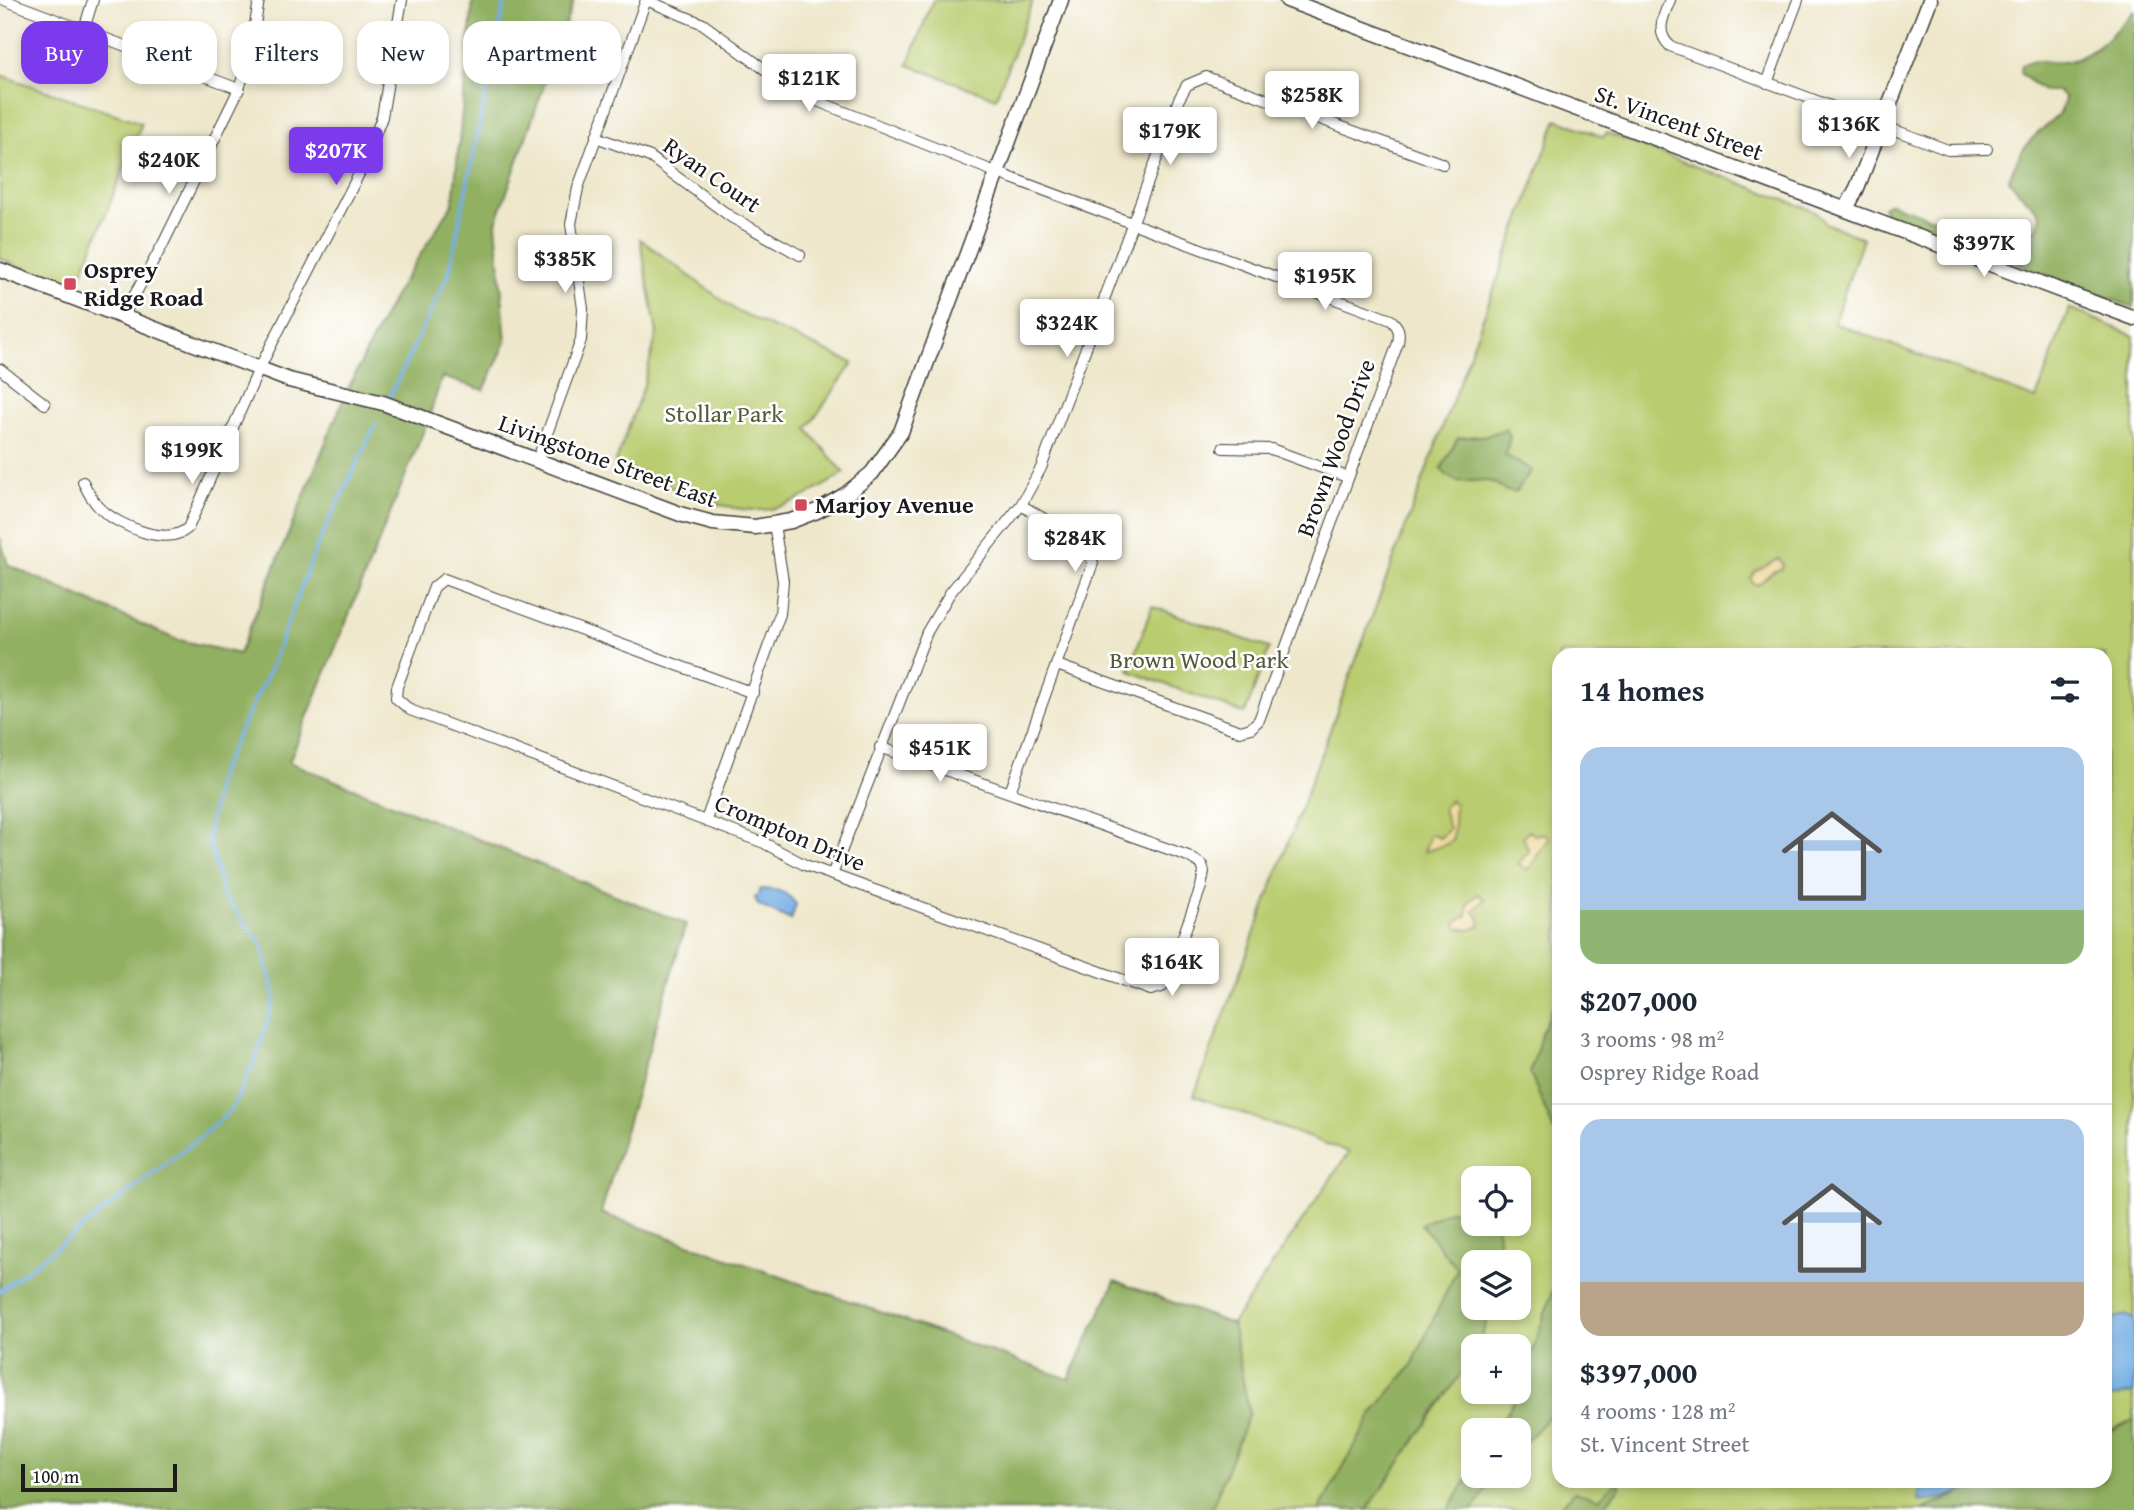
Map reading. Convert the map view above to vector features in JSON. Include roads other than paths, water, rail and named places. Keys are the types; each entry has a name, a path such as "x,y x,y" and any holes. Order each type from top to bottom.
{"street":[{"path":"4,0 62,21"},
{"path":"86,21 93,0"},
{"path":"122,316 163,244 239,89 250,55 260,0"},
{"path":"83,482 99,508 118,520 162,536 181,534 194,519 259,369 357,178 376,135 385,103 402,0"},
{"path":"537,461 581,340 583,309 571,224 578,188 646,0"},
{"name":"Brown Wood Drive","path":"646,0 703,24 797,93 998,173 1391,320 1397,326 1400,334 1398,343 1259,720 1251,728 1240,731 1057,665"},
{"name":"Livingstone Street East","path":"0,270 303,385 383,403 697,520 736,526 774,524 817,511 845,495 872,473 892,449 1061,0"},
{"name":"St. Vincent Street","path":"1287,0 1530,94 2134,318"},
{"path":"1670,0 1660,28 1664,40 1670,46 1948,150 1987,149"},
{"path":"1767,83 1798,0"},
{"path":"1846,209 1930,0"},
{"path":"108,38 239,89"},
{"path":"832,875 918,652 936,615 950,593 1021,505 1051,446 1179,99 1187,85 1206,77 1443,163"},
{"name":"Ryan Court","path":"597,136 650,157 731,217 800,255"},
{"path":"0,369 46,404"},
{"path":"1223,448 1270,449 1347,477"},
{"path":"1010,792 1093,563 1084,543 1021,505"},
{"path":"706,820 778,625 783,596 774,524"},
{"name":"Crompton Drive","path":"753,693 452,580 437,582 430,596 397,687 396,698 401,705 764,842 804,865 1151,990 1162,986 1170,972 1201,887 1204,872 1202,865 1188,856 880,747"}],"water":[{"path":"761,889 789,896 796,904 791,920 758,905 755,898"},
{"path":"2126,1315 2134,1319 2134,1393 2112,1397 2112,1318"},
{"path":"1920,1488 1967,1488 1938,1500 1918,1501"}],"waterway":[{"path":"387,402 449,273 505,0"},
{"path":"0,1291 203,1135 232,1109 257,1056 275,996 261,943 223,895 208,836 218,776 270,669 316,548 376,424"}],"place":[{"name":"Osprey Ridge Road","path":"70,284"},
{"name":"Marjoy Avenue","path":"801,505"}],"park label":[{"name":"Stollar Park","path":"724,414"},
{"name":"Brown Wood Park","path":"1199,660"}]}
